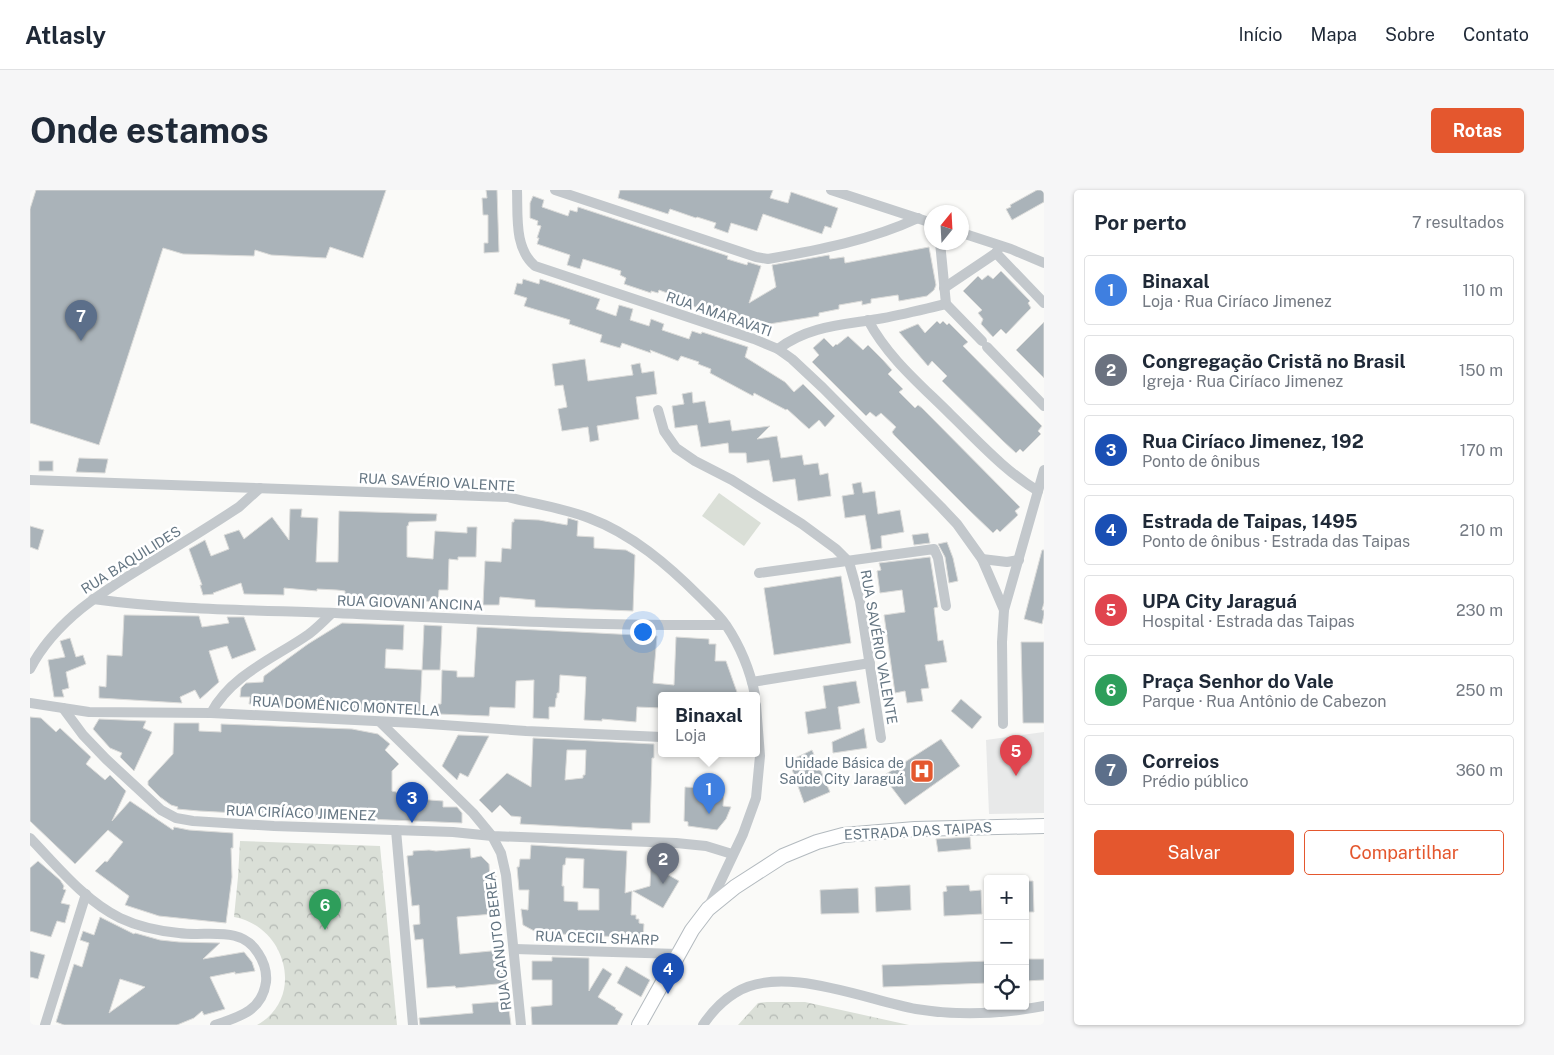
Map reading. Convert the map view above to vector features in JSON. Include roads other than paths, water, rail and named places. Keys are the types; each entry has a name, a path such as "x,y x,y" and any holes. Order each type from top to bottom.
{"main road":[{"name":"ESTRADA DAS TAIPAS","path":"639,1025 695,925 708,909 735,887 783,856 816,842 843,835 874,831 1044,826"}],"street":[{"name":"RUA AMARAVATI","path":"518,190 519,233 522,249 528,260 535,266 754,339 778,349 792,359 941,507 982,559 1004,610"},
{"path":"555,190 756,257 768,259 857,240 896,229 918,218"},
{"path":"831,190 924,220"},
{"path":"969,236 998,249 1044,263"},
{"path":"944,288 998,249"},
{"path":"998,249 1044,303"},
{"path":"941,250 946,304 1044,406"},
{"path":"778,349 790,339 804,333 946,304"},
{"path":"868,320 882,344 917,382 1009,471 1038,491"},
{"name":"RUA SAVÉRIO VALENTE","path":"658,410 664,431 676,448 695,461 732,480 802,524 836,549 849,562 860,601 882,738"},
{"path":"1003,724 1002,651 1004,610 1044,470"},
{"name":"RUA SAVÉRIO VALENTE","path":"30,480 508,497 570,511 610,526 627,536 663,562 696,593 725,625 746,662 754,692"},
{"name":"RUA BAQUILIDES","path":"30,669 40,651 58,630 93,599 239,507 260,488"},
{"name":"RUA SAVÉRIO VALENTE","path":"759,574 934,549 946,606"},
{"path":"982,559 1007,562 1019,560"},
{"name":"RUA GIOVANI ANCINA","path":"93,599 161,606 497,620 725,625"},
{"path":"211,713 222,695 241,678 309,634 332,613"},
{"path":"752,682 870,663"},
{"name":"RUA DOMÊNICO MONTELLA","path":"30,703 89,712 211,713 380,722 415,722 518,731 658,737"},
{"name":"RUA CIRÍACO JIMENEZ","path":"63,708 83,735 106,759 161,810 176,818 194,821 274,826 453,832 492,836 685,844 706,846 732,854"},
{"name":"RUA CANUTO BEREA","path":"380,722 473,813 492,836 501,853 506,875 522,1025"},
{"path":"708,909 749,820 756,798 759,778 758,757"},
{"path":"396,830 413,1025"},
{"path":"30,838 86,894 120,918 157,931 181,934 232,935 247,940 254,947 264,966 266,976 262,998 255,1007 241,1015 215,1025"},
{"path":"45,1025 86,894"},
{"name":"RUA CECIL SHARP","path":"515,949 678,954"},
{"path":"703,1025 734,993 753,985 778,981 819,986 915,1008 940,1011 989,1013 1044,1006"}],"place":[{"name":"Correios","path":"81,341"},
{"name":"Unidade Básica de Saúde City Jaraguá","path":"922,771"},
{"name":"UPA City Jaraguá","path":"1016,776"},
{"name":"Binaxal","path":"709,814"},
{"name":"Rua Ciríaco Jimenez, 192","path":"412,823"},
{"name":"Congregação Cristã no Brasil","path":"663,884"},
{"name":"Praça Senhor do Vale","path":"325,930"},
{"name":"Estrada de Taipas, 1495","path":"668,994"}]}
